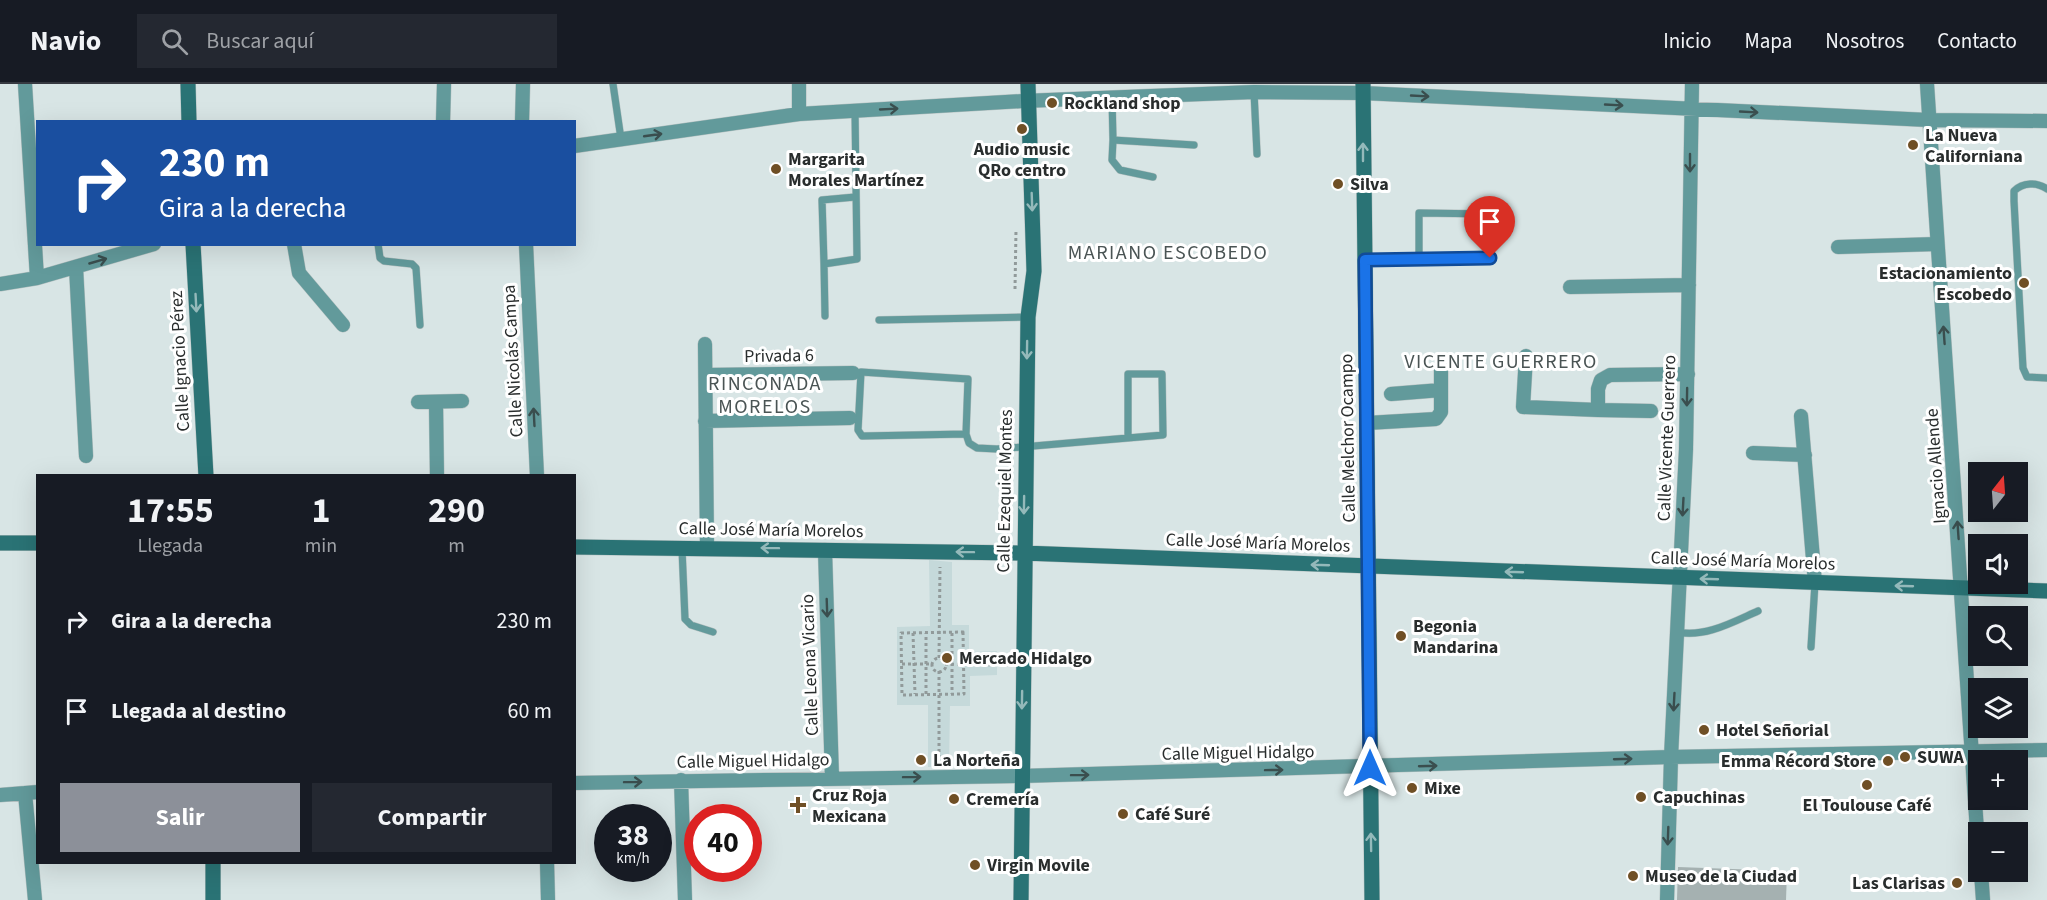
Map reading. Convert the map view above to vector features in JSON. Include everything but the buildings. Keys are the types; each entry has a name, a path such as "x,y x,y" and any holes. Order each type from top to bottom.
{"street":[{"path":"25,84 37,278"},
{"path":"188,84 189,120"},
{"path":"443,120 444,84"},
{"path":"522,120 523,84"},
{"path":"799,84 799,114"},
{"name":"Calle Ezequiel Montes","path":"1021,900 1023,553 1028,316 1034,271 1028,84"},
{"name":"Calle Vicente Guerrero","path":"1667,900 1688,374 1692,84"},
{"name":"Ignacio Allende","path":"1927,84 1963,588 1971,750"},
{"path":"576,146 799,114 1028,101 1363,88 1690,109 1928,120 2047,121"},
{"name":"Calle Melchor Ocampo","path":"1363,88 1372,900"},
{"path":"1838,247 1937,244"},
{"path":"0,284 37,278 147,246"},
{"name":"Calle Ignacio Pérez","path":"193,246 206,474"},
{"path":"294,246 299,273 343,325"},
{"name":"Calle Nicolás Campa","path":"526,246 537,474"},
{"path":"76,267 86,456"},
{"path":"1570,287 1689,285"},
{"path":"705,344 707,547"},
{"path":"1526,356 1523,407 1651,411"},
{"path":"1367,423 1436,419 1441,412 1441,369"},
{"name":"Privada 6","path":"706,375 853,373"},
{"path":"1598,410 1598,389 1601,380 1610,375 1688,374"},
{"path":"1391,394 1441,390"},
{"path":"418,402 462,401"},
{"path":"436,403 436,474"},
{"path":"1801,416 1815,583"},
{"path":"705,421 850,418"},
{"path":"1753,453 1804,455"},
{"path":"0,543 36,543"},
{"name":"Calle José María Morelos","path":"576,547 1023,553 2047,591"},
{"name":"Calle Leona Vicario","path":"825,550 832,778"},
{"name":"Calle Miguel Hidalgo","path":"2028,751 2047,750"},
{"name":"Calle Miguel Hidalgo","path":"576,783 1021,776 1370,768 1671,757 1968,753"},
{"path":"681,780 686,900"},
{"path":"0,795 31,792 35,900"},
{"path":"213,864 213,900"},
{"path":"547,864 548,900"},
{"path":"1982,882 1983,900"}],"lane":[{"path":"613,84 621,139"},
{"path":"1254,92 1257,154"},
{"path":"1112,98 1112,160 1120,170 1153,177"},
{"path":"824,264 857,259 855,111"},
{"path":"1113,140 1194,145"},
{"path":"2047,189 2032,184 2018,187 2014,191 2014,201 2024,368 2027,377 2047,378"},
{"path":"825,316 822,200 855,197"},
{"path":"1365,260 1490,258 1490,214 1419,213 1419,259"},
{"path":"378,246 380,258 384,261 412,264 416,268 420,325"},
{"path":"879,320 1028,316"},
{"path":"966,434 862,436 858,430 861,372 968,379 966,434 969,443 978,448 1026,446 1128,438 1163,435 1162,374 1128,374 1128,438"},
{"path":"682,548 685,619 691,625 713,632"},
{"path":"1811,647 1815,583"},
{"path":"1677,632 1687,634 1712,630 1758,611"}],"path":[{"path":"940,552 939,658 945,664 1022,664"},
{"path":"913,632 913,696"},
{"path":"926,632 926,694"},
{"path":"939,632 963,632 964,694 902,695 901,633 939,632"},
{"path":"952,632 952,694"},
{"path":"932,664 934,659 939,658"},
{"path":"902,664 932,664 939,671"},
{"path":"939,777 939,671 945,664"}],"shaded area":[{"name":"Mercado Hidalgo","path":"929,560 952,562 952,625 969,625 969,652 997,651 997,675 970,676 970,706 950,706 949,767 928,767 928,705 897,705 897,627 930,626"}],"place":[{"name":"Rockland shop","path":"1052,103"},
{"name":"Audio music QRo centro","path":"1022,129"},
{"name":"La Nueva Californiana","path":"1913,145"},
{"name":"Margarita Morales Martínez","path":"776,169"},
{"name":"Silva","path":"1338,184"},
{"name":"Estacionamiento Escobedo","path":"2024,283"},
{"name":"Begonia Mandarina","path":"1401,636"},
{"name":"Mercado Hidalgo","path":"947,658"},
{"name":"Hotel Señorial","path":"1704,730"},
{"name":"SUWA","path":"1905,757"},
{"name":"La Norteña","path":"921,760"},
{"name":"Emma Récord Store","path":"1888,761"},
{"name":"El Toulouse Café","path":"1867,785"},
{"name":"Mixe","path":"1412,788"},
{"name":"Capuchinas","path":"1641,797"},
{"name":"Cremería","path":"954,799"},
{"name":"Cruz Roja Mexicana","path":"798,805"},
{"name":"Café Suré","path":"1123,814"},
{"name":"Virgin Movile","path":"975,865"},
{"name":"Museo de la Ciudad","path":"1633,876"},
{"name":"Las Clarisas","path":"1957,883"}],"district":[{"name":"MARIANO ESCOBEDO","path":"1168,253"},
{"name":"VICENTE GUERRERO","path":"1501,362"},
{"name":"RINCONADA MORELOS","path":"765,396"}],"route":[{"path":"1370,768 1365,260 1490,258"}]}
